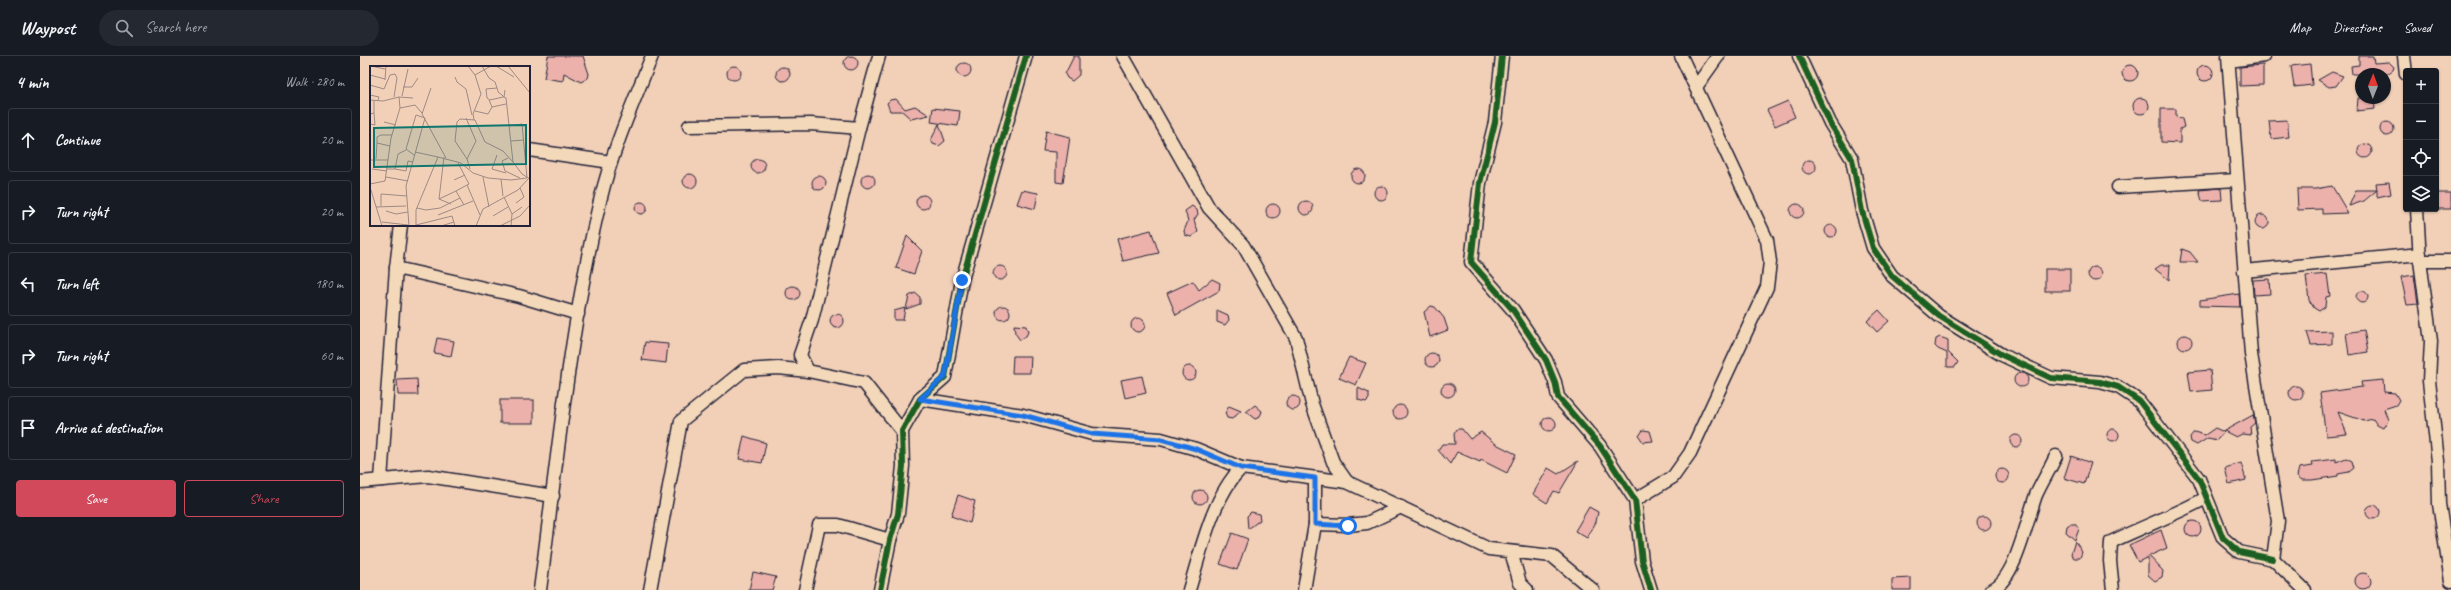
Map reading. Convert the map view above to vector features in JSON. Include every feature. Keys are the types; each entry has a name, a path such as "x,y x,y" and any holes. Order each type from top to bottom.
{"street":[{"path":"540,590 578,314 600,201 611,162 652,56"},
{"path":"808,371 800,355 812,320 859,128 879,56"},
{"path":"880,590 890,540 898,514 903,466 902,431 920,399 945,376 962,280 1026,56"},
{"path":"1123,56 1210,208 1243,245 1296,338 1315,412 1333,462 1347,482"},
{"path":"1502,56 1495,122 1479,190 1471,262 1513,310 1546,360 1555,382 1558,397 1600,446 1635,500 1642,561 1651,590"},
{"path":"1635,500 1673,477 1690,454 1767,287 1770,262 1766,240 1681,56"},
{"path":"1696,87 1718,56"},
{"path":"1799,56 1830,123 1852,159 1862,211 1872,248 1892,276 1939,316 2002,355 2050,378 2100,382 2118,387 2139,401 2199,479 2223,538 2239,552 2273,558 2305,590"},
{"path":"2264,56 2229,58 2251,354 2278,521 2273,558"},
{"path":"2404,56 2405,68"},
{"path":"690,126 811,124 859,128"},
{"path":"530,150 611,162"},
{"path":"2118,187 2237,180"},
{"path":"2417,212 2420,258 2430,341 2429,381 2436,439 2439,504 2451,580"},
{"path":"381,480 400,226"},
{"path":"2244,271 2420,258 2451,261"},
{"path":"396,268 519,296 578,314"},
{"path":"650,590 681,421 744,370 778,368 808,371 864,383 902,431"},
{"path":"920,399 1023,415 1092,434 1161,439 1196,449 1241,468 1347,482 1401,506 1489,549 1552,556 1593,590"},
{"path":"1991,590 2007,579 2030,522 2036,496 2056,456"},
{"path":"1189,590 1205,537 1228,481 1241,468"},
{"path":"360,482 428,476 552,496"},
{"path":"1304,590 1315,524 1315,478"},
{"path":"2113,590 2110,561 2111,542 2180,512 2206,498"},
{"path":"1315,524 1348,526 1367,523 1401,506"},
{"path":"806,590 819,525 838,525 890,540"},
{"path":"1511,552 1520,583 1527,590"}],"building":[{"path":"548,56 583,56 589,74 588,78 581,82 564,73 563,81 544,78"},
{"path":"851,56 856,58 858,63 856,68 851,70 846,68 844,63 846,58"},
{"path":"1074,56 1079,56 1079,75 1072,81 1067,78 1065,74"},
{"path":"2359,56 2373,56 2374,63 2389,62 2394,67 2391,71 2391,68 2355,68 2355,74 2352,74 2351,66 2359,65"},
{"path":"964,63 969,65 971,70 969,75 964,77 959,75 957,70 959,65"},
{"path":"2310,64 2312,85 2294,87 2291,66"},
{"path":"2130,65 2136,67 2138,73 2136,79 2130,81 2124,79 2122,73 2124,67"},
{"path":"2202,65 2208,65 2213,70 2211,79 2208,81 2202,81 2197,76 2197,70"},
{"path":"2263,65 2263,85 2240,86 2240,67"},
{"path":"734,66 739,68 741,73 739,78 734,80 729,78 727,73 729,68"},
{"path":"783,67 788,69 790,74 788,79 783,81 778,79 776,74 778,69"},
{"path":"2332,72 2343,76 2336,86 2329,87 2318,80"},
{"path":"2141,98 2148,103 2149,106 2144,113 2141,114 2134,109 2133,106 2138,99"},
{"path":"896,99 905,109 915,106 929,115 911,119 902,111 890,111 887,103 890,100"},
{"path":"1788,101 1795,117 1775,126 1767,110"},
{"path":"2358,104 2375,104 2375,109 2357,111"},
{"path":"933,108 960,111 958,126 931,122"},
{"path":"2161,109 2176,109 2176,117 2182,119 2184,127 2180,129 2180,143 2161,142"},
{"path":"2287,120 2289,137 2271,139 2269,121"},
{"path":"2387,122 2392,124 2394,129 2392,134 2387,136 2382,134 2380,129 2382,124"},
{"path":"939,124 945,141 939,146 933,144 931,140"},
{"path":"1046,131 1070,137 1063,183 1056,182 1056,152 1043,151"},
{"path":"2365,144 2370,146 2372,151 2370,156 2365,158 2360,156 2358,151 2360,146"},
{"path":"758,159 763,161 765,166 763,171 758,173 753,171 751,166 753,161"},
{"path":"1809,160 1814,162 1816,167 1814,172 1809,174 1804,172 1802,167 1804,162"},
{"path":"1358,169 1363,171 1365,176 1363,181 1358,183 1353,181 1351,176 1353,171"},
{"path":"690,174 695,176 697,181 695,186 690,188 685,186 683,181 685,176"},
{"path":"868,174 873,176 875,181 873,186 868,188 863,186 861,181 863,176"},
{"path":"819,176 824,178 826,183 824,188 819,190 814,188 812,183 814,178"},
{"path":"2389,182 2391,194 2377,197 2376,183"},
{"path":"1381,186 1386,188 1388,193 1386,198 1381,200 1376,198 1374,193 1376,188"},
{"path":"2332,186 2348,213 2322,214 2322,209 2298,210 2297,189 2315,189"},
{"path":"2221,188 2222,200 2202,201 2199,190"},
{"path":"1022,190 1038,193 1035,209 1017,204"},
{"path":"2356,190 2377,190 2364,201 2349,206"},
{"path":"2439,193 2451,193 2451,209 2439,209"},
{"path":"923,195 928,197 930,202 928,207 923,209 918,207 916,202 918,197"},
{"path":"1306,201 1311,203 1313,208 1311,213 1306,215 1301,213 1299,208 1301,203"},
{"path":"639,202 643,202 647,208 643,214 639,214 635,210 635,206"},
{"path":"1273,204 1278,206 1280,211 1278,216 1273,218 1268,216 1266,211 1268,206"},
{"path":"1797,204 1802,206 1804,211 1802,216 1797,218 1792,216 1790,211 1792,206"},
{"path":"1192,206 1197,210 1198,214 1194,220 1198,232 1191,237 1185,235 1184,231 1188,221 1185,211"},
{"path":"2262,215 2267,217 2269,222 2267,227 2262,229 2257,227 2255,222 2257,217"},
{"path":"1829,225 1833,225 1837,231 1833,237 1829,237 1825,233 1825,229"},
{"path":"1151,230 1159,253 1123,261 1117,239"},
{"path":"907,236 922,251 914,274 896,268"},
{"path":"2182,249 2190,252 2198,262 2180,262"},
{"path":"2161,265 2170,265 2169,280 2155,269"},
{"path":"1000,266 1005,268 1007,273 1005,278 1000,280 995,278 993,273 995,268"},
{"path":"2095,267 2100,269 2102,274 2100,279 2095,281 2090,279 2088,274 2090,269"},
{"path":"2045,269 2070,269 2070,291 2045,291"},
{"path":"2327,274 2330,296 2326,297 2325,307 2319,311 2314,308 2309,300 2306,276"},
{"path":"2414,275 2418,304 2407,305 2401,277"},
{"path":"1212,279 1220,283 1219,291 1176,315 1167,293 1193,281 1199,290"},
{"path":"2269,279 2270,294 2254,295 2253,280"},
{"path":"793,286 798,288 800,293 798,298 793,300 788,298 786,293 788,288"},
{"path":"2360,291 2364,291 2368,297 2364,303 2360,303 2356,299 2356,295"},
{"path":"915,293 920,297 920,304 906,309 909,296"},
{"path":"2239,294 2240,307 2200,306 2200,300"},
{"path":"1003,306 1008,308 1010,313 1008,318 1003,320 998,318 996,313 998,308"},
{"path":"1431,306 1435,307 1444,318 1448,330 1430,337 1424,312"},
{"path":"905,308 903,320 894,320 894,311"},
{"path":"1217,310 1228,315 1229,320 1225,325 1217,322"},
{"path":"1879,310 1889,321 1877,332 1867,321"},
{"path":"837,314 842,316 844,321 842,326 837,328 832,326 830,321 832,316"},
{"path":"1138,318 1143,320 1145,325 1143,330 1138,332 1133,330 1131,325 1133,320"},
{"path":"1014,325 1026,326 1028,332 1026,336 1020,340 1015,333"},
{"path":"2364,330 2368,352 2349,355 2346,333"},
{"path":"2332,331 2332,344 2311,345 2307,332"},
{"path":"2185,335 2190,337 2192,342 2190,347 2185,349 2180,347 2178,342 2180,337"},
{"path":"1940,337 1948,340 1948,352 1958,362 1955,367 1947,367 1947,353 1935,346 1936,339"},
{"path":"437,338 454,341 451,356 434,353"},
{"path":"645,342 668,344 666,363 642,360"},
{"path":"1432,353 1437,355 1439,360 1437,365 1432,367 1427,365 1425,360 1427,355"},
{"path":"1013,356 1031,356 1030,373 1012,373"},
{"path":"1349,357 1366,363 1356,385 1339,378"},
{"path":"1189,366 1194,368 1196,373 1194,378 1189,380 1184,378 1182,373 1184,368"},
{"path":"2210,370 2212,390 2191,392 2188,372"},
{"path":"2021,373 2026,375 2028,380 2026,385 2021,387 2016,385 2014,380 2016,375"},
{"path":"1142,376 1146,393 1125,398 1121,380"},
{"path":"417,379 418,395 398,395 397,380"},
{"path":"2383,380 2384,392 2395,393 2399,400 2396,405 2384,409 2388,420 2383,428 2377,425 2373,419 2364,421 2338,412 2347,434 2326,436 2320,393 2362,387 2361,382"},
{"path":"1448,383 1453,385 1455,390 1453,395 1448,397 1443,395 1441,390 1443,385"},
{"path":"2293,386 2299,386 2303,390 2303,396 2299,400 2293,400 2289,396 2289,390"},
{"path":"1358,388 1369,393 1369,399 1366,402 1358,400"},
{"path":"1293,396 1298,398 1300,403 1298,408 1293,410 1288,408 1286,403 1288,398"},
{"path":"500,400 534,400 534,423 500,423"},
{"path":"1255,405 1262,411 1260,417 1255,419 1246,412"},
{"path":"1400,405 1405,407 1407,412 1405,417 1400,419 1395,417 1393,412 1395,407"},
{"path":"1229,406 1241,411 1232,419 1227,418 1225,413"},
{"path":"2253,415 2255,423 2250,427 2251,435 2242,434 2236,437 2224,431"},
{"path":"1546,417 1552,417 1556,421 1556,427 1552,431 1546,431 1542,427 1542,421"},
{"path":"2215,428 2224,432 2217,440 2208,438 2197,445 2191,442 2190,437 2194,432 2205,435"},
{"path":"1457,429 1462,429 1470,439 1481,432 1496,444 1516,454 1507,473 1481,460 1480,462 1457,452 1450,464 1438,450 1442,444 1455,444 1454,434"},
{"path":"2111,429 2115,429 2119,435 2115,441 2111,441 2107,437 2107,433"},
{"path":"1643,430 1650,431 1653,441 1643,442 1639,436"},
{"path":"2014,435 2018,435 2022,441 2018,447 2014,447 2010,443 2010,439"},
{"path":"744,436 766,443 762,463 739,459"},
{"path":"2071,456 2091,463 2084,484 2064,478"},
{"path":"2346,458 2352,461 2354,468 2349,472 2338,474 2338,476 2312,480 2302,480 2297,476 2299,468 2313,466 2312,462 2336,459 2336,462"},
{"path":"1578,461 1559,493 1554,491 1547,503 1533,494 1548,468 1558,474"},
{"path":"2241,463 2246,480 2229,484 2225,468"},
{"path":"2002,469 2007,471 2009,476 2007,481 2002,483 1997,481 1995,476 1997,471"},
{"path":"1200,490 1205,492 1207,497 1205,502 1200,504 1195,502 1193,497 1195,492"},
{"path":"958,495 975,501 970,523 951,516"},
{"path":"2373,505 2378,507 2380,512 2378,517 2373,519 2368,517 2366,512 2368,507"},
{"path":"1589,507 1598,512 1596,522 1587,538 1575,531"},
{"path":"1251,512 1259,514 1260,520 1248,529 1247,516"},
{"path":"1981,516 1987,516 1991,520 1991,526 1987,530 1981,530 1977,526 1977,520"},
{"path":"2193,521 2199,523 2201,529 2199,535 2193,537 2187,535 2185,529 2187,523"},
{"path":"2070,524 2075,524 2079,529 2075,540 2066,532 2067,526"},
{"path":"2161,530 2167,548 2149,556 2163,571 2162,577 2155,581 2148,575 2148,557 2138,562 2129,545"},
{"path":"1232,533 1248,539 1237,570 1220,564"},
{"path":"2075,541 2082,552 2080,558 2074,558 2071,554"},
{"path":"753,572 776,577 772,590 749,590"},
{"path":"2363,573 2370,578 2371,581 2366,588 2363,589 2356,584 2355,581 2360,574"},
{"path":"1911,578 1911,590 1892,590 1892,579"}],"cycle path":[{"path":"880,590 890,540 898,514 903,466 902,431 920,399 945,377 962,280 1026,56"},
{"path":"1502,56 1495,122 1480,183 1471,262 1513,310 1546,360 1555,382 1558,397 1600,446 1635,500 1642,561 1651,590"},
{"path":"1799,56 1830,123 1852,159 1862,211 1873,248 1892,276 1939,316 2002,355 2051,378 2100,382 2118,387 2139,401 2199,479 2223,538 2239,552 2273,559"}],"route":[{"path":"962,280 945,376 920,399 1023,415 1092,434 1161,439 1196,449 1241,468 1315,478 1315,524 1348,526"}]}
